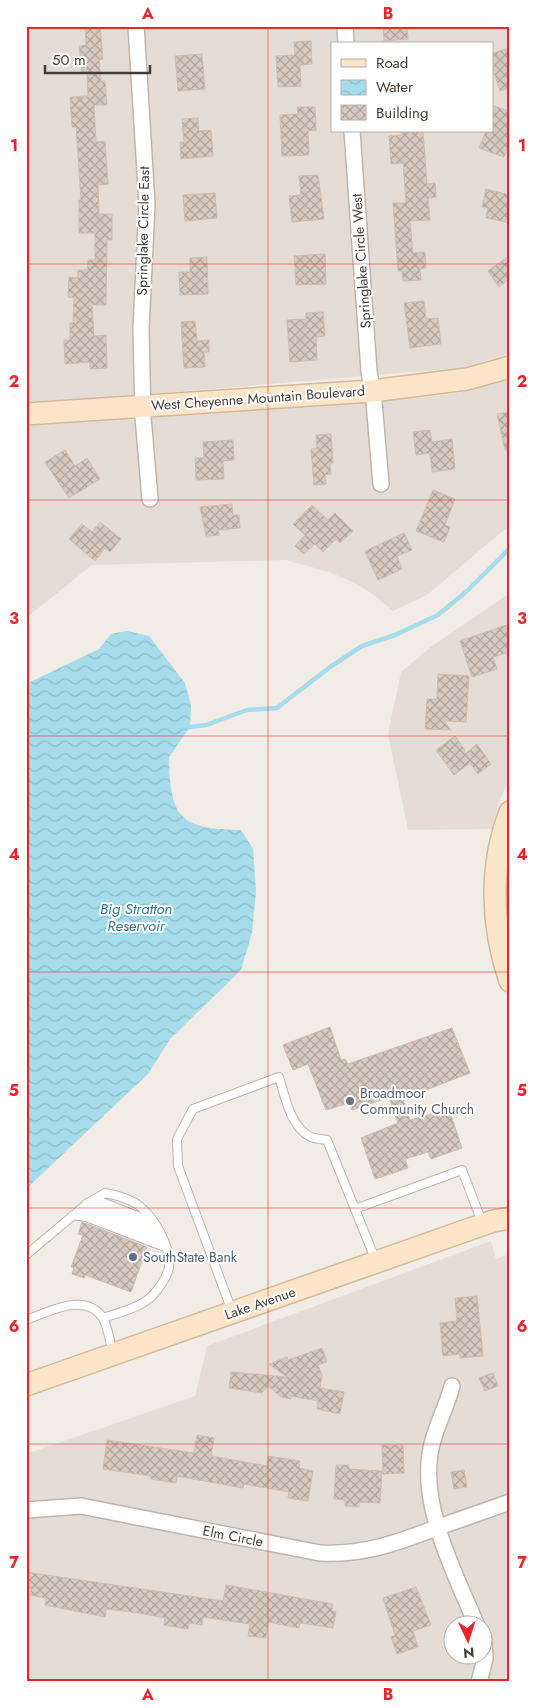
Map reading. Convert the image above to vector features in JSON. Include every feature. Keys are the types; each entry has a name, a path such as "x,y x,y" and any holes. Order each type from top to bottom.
{"street":[{"name":"Springlake Circle East","path":"136,26 147,204 142,310 144,406"},
{"path":"345,26 346,42"},
{"name":"Springlake Circle West","path":"352,132 368,371 372,391"},
{"name":"West Cheyenne Mountain Boulevard","path":"26,414 372,391 467,379 510,367"},
{"name":"West Cheyenne Mountain Boulevard","path":"372,391 381,484"},
{"name":"West Cheyenne Mountain Boulevard","path":"144,406 150,499"},
{"path":"510,812 500,846 495,895 499,941 510,981"},
{"name":"Lake Avenue","path":"26,1386 499,1218"},
{"path":"452,1386 447,1407 433,1437 429,1458 430,1490 437,1527 473,1616"},
{"name":"Elm Circle","path":"26,1510 81,1506 320,1553 342,1554 365,1552 391,1545 510,1502"},
{"path":"480,1682 483,1666"}],"lane":[{"path":"233,1313 178,1166 177,1139 193,1109 279,1077 290,1112 299,1126 310,1137 327,1140 346,1182 376,1262"},
{"path":"355,1209 462,1170 499,1218"},
{"path":"26,1255 83,1207 105,1193 120,1196 137,1205 158,1227 164,1243 169,1268 161,1285 151,1298 103,1318"},
{"path":"94,1199 158,1227"},
{"path":"83,1207 158,1227"},
{"path":"83,1207 164,1243"},
{"path":"73,1215 86,1217 164,1243"},
{"path":"26,1320 73,1303 91,1309 103,1318 114,1355"}],"shaded area":[{"path":"26,26 510,26 510,354 461,368 126,396 26,402"},
{"path":"510,379 510,525 427,595 393,611 355,583 329,572 286,560 92,565 26,618 26,426 425,397 458,393"},
{"path":"510,593 510,777 499,802 492,829 408,830 388,734 401,672 432,646"},
{"path":"491,1241 496,1259 510,1254 510,1682 26,1682 26,1454 195,1396 207,1346"}],"water":[{"name":"Big Stratton Reservoir","path":"127,631 149,636 185,683 191,705 190,727 169,757 172,794 182,816 204,827 241,830 253,849 256,891 252,933 241,970 170,1039 148,1074 26,1189 26,684 99,649 111,634"}],"building":[{"path":"85,26 100,26 103,59 99,60 101,81 105,81 107,105 94,105 96,142 105,141 108,184 98,185 99,214 112,214 112,240 107,240 106,305 92,305 94,336 106,335 107,368 90,369 90,362 65,364 64,340 70,340 70,323 73,323 74,298 68,297 69,277 78,278 78,270 87,270 88,260 95,260 95,233 79,233 79,200 81,200 76,127 72,127 70,97 88,96 87,72 82,73 79,46 86,45"},
{"path":"383,26 407,26 408,39 384,41"},
{"path":"311,41 312,64 300,65 301,86 278,87 276,56 295,55 294,42"},
{"path":"510,48 510,88 500,91 494,72 494,52"},
{"path":"202,54 205,89 178,91 175,56"},
{"path":"494,106 510,112 510,142 504,157 479,148 486,132 494,132"},
{"path":"297,107 315,107 316,130 308,131 309,155 282,156 280,115 298,114"},
{"path":"198,118 199,131 211,130 213,156 181,159 180,142 184,142 182,119"},
{"path":"402,132 423,132 427,184 435,183 436,197 428,198 430,220 410,221 413,253 425,252 426,268 420,269 421,280 403,281 402,271 398,271 393,203 406,203 403,163 391,164 389,136 402,135"},
{"path":"318,175 324,219 292,222 289,196 301,195 299,176"},
{"path":"486,189 510,195 510,223 486,218 488,208 482,207"},
{"path":"215,193 217,218 185,221 183,195"},
{"path":"325,254 326,284 296,285 294,256"},
{"path":"510,255 510,278 499,287 488,271"},
{"path":"207,257 208,294 180,295 179,272 190,272 190,258"},
{"path":"424,301 426,319 438,318 441,344 410,348 404,303"},
{"path":"323,312 325,336 316,337 317,360 290,362 287,320 306,319 306,313"},
{"path":"195,321 197,341 209,340 209,352 204,352 205,367 184,368 181,322"},
{"path":"510,412 510,450 505,450 497,414"},
{"path":"430,430 432,442 452,439 455,469 432,472 430,453 416,455 413,432"},
{"path":"331,434 333,463 330,463 331,474 325,475 326,484 314,485 311,449 317,448 316,435"},
{"path":"233,440 234,460 223,461 224,479 196,480 195,458 204,458 203,442"},
{"path":"65,450 75,466 87,458 100,479 69,498 45,462"},
{"path":"433,490 455,499 445,525 450,527 444,542 416,531"},
{"path":"232,504 233,515 239,515 240,528 218,530 219,535 206,536 200,507"},
{"path":"312,505 328,520 335,513 353,531 340,543 336,539 323,552 315,544 304,554 295,546 305,535 293,524"},
{"path":"100,522 121,539 110,552 105,548 95,561 69,539 82,524 92,532"},
{"path":"404,533 412,550 397,556 402,569 378,580 365,551"},
{"path":"506,625 510,636 510,652 493,657 497,669 472,677 460,641"},
{"path":"438,674 469,676 466,722 444,721 451,730 425,729 427,699 437,699"},
{"path":"455,736 465,750 465,754 477,744 491,764 478,774 470,763 454,775 436,750"},
{"name":"Broadmoor Community Church","path":"330,1027 341,1060 345,1059 348,1064 452,1028 470,1073 403,1099 410,1120 449,1109 462,1148 431,1159 428,1152 405,1159 408,1168 375,1179 361,1138 398,1123 389,1097 352,1110 349,1103 326,1110 308,1064 293,1070 283,1045"},
{"path":"82,1222 147,1247 131,1292 85,1275 84,1278 72,1274 74,1268 71,1267 83,1235 78,1234"},
{"path":"477,1296 483,1356 460,1358 460,1354 443,1356 440,1323 457,1321 455,1298"},
{"path":"322,1348 327,1362 318,1365 322,1375 320,1388 344,1392 340,1414 317,1409 318,1401 291,1396 291,1399 281,1397 268,1386 262,1393 229,1388 231,1372 287,1377 269,1364 287,1357 288,1360"},
{"path":"493,1373 498,1386 485,1391 479,1378"},
{"path":"197,1435 214,1438 211,1456 267,1466 268,1456 300,1461 299,1468 313,1471 308,1501 288,1498 289,1492 244,1484 243,1488 177,1476 176,1483 151,1479 151,1476 103,1469 107,1440 194,1453"},
{"path":"382,1445 403,1445 404,1473 383,1474"},
{"path":"336,1465 349,1465 349,1469 382,1471 380,1503 359,1502 359,1507 345,1506 345,1500 334,1499"},
{"path":"464,1470 467,1487 454,1489 451,1472"},
{"path":"26,1572 223,1601 226,1585 333,1604 332,1611 336,1612 333,1628 300,1623 299,1628 268,1622 266,1638 248,1636 250,1624 203,1617 202,1625 189,1623 188,1629 164,1625 165,1618 139,1613 106,1609 105,1617 45,1605 46,1598 30,1595 31,1588 26,1587"},
{"path":"416,1587 431,1625 413,1631 418,1647 397,1654 391,1637 395,1635 383,1598"}],"waterway":[{"path":"190,727 206,725 247,710 277,708 330,667 362,646 395,635 438,615 467,591 510,548"}],"place":[{"name":"Broadmoor Community Church","path":"350,1101"},
{"name":"SouthState Bank","path":"133,1257"}]}
